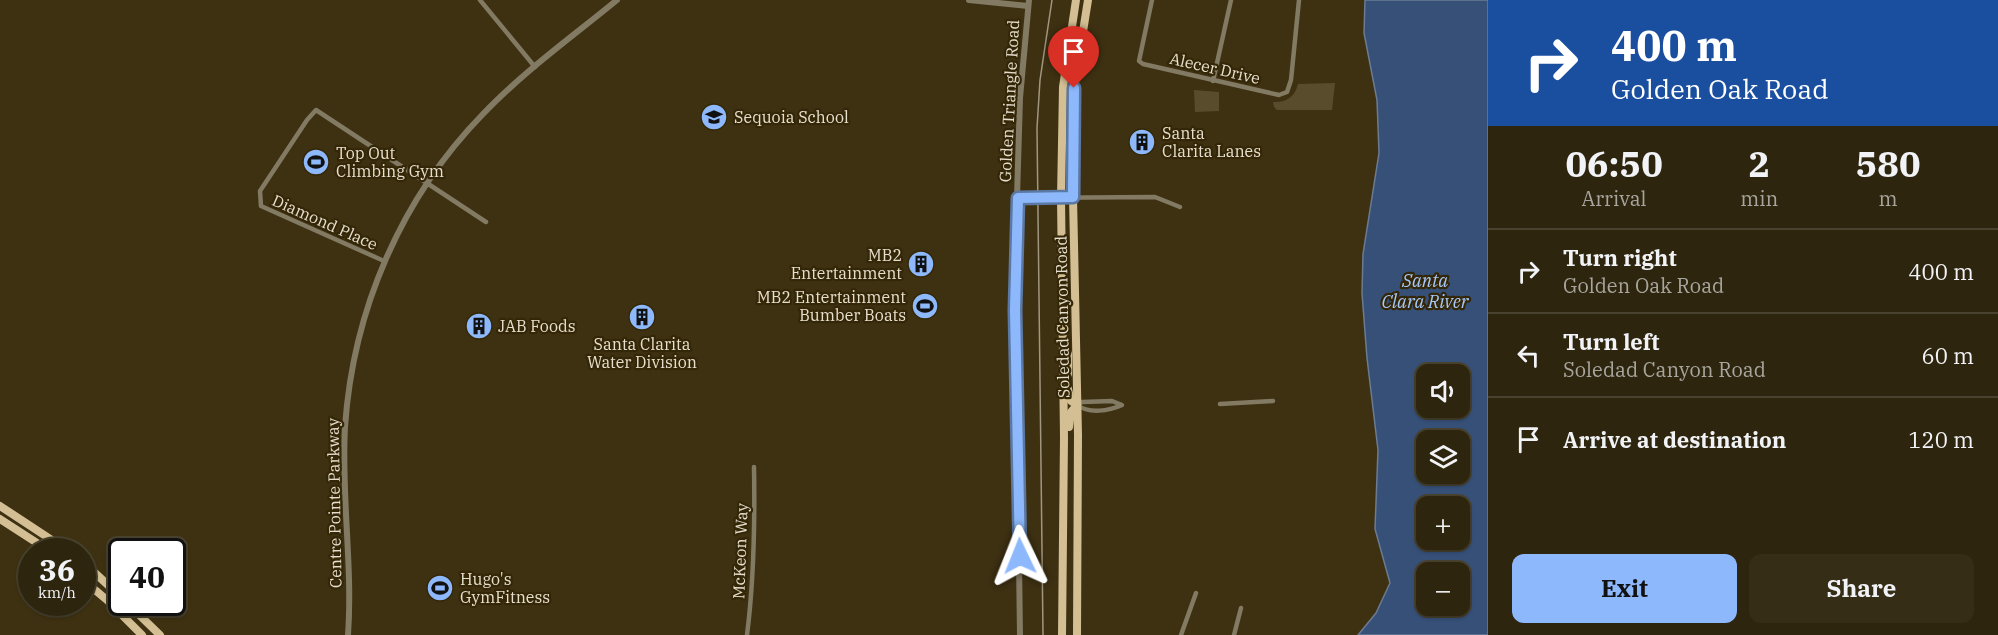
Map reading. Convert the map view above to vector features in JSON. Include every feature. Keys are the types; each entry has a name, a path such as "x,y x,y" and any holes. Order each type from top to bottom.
{"main road":[{"name":"Soledad Canyon Road","path":"1062,635 1063,87 1076,0"},
{"name":"Soledad Canyon Road","path":"1077,635 1074,88 1088,0"},
{"path":"1062,341 1068,354 1069,396 1073,404 1077,405 1069,417 1068,489 1063,521"},
{"path":"0,506 49,538"},
{"path":"0,519 29,538"},
{"path":"96,574 108,584"},
{"path":"96,591 142,635"},
{"path":"140,616 160,635"}],"street":[{"path":"480,0 535,67"},
{"name":"Centre Pointe Parkway","path":"348,635 349,589 344,460 347,404 360,331 384,261 426,184 482,115 535,67 617,0"},
{"path":"969,0 1028,3"},
{"name":"Alecer Drive","path":"1152,0 1138,61 1213,81 1279,95 1287,92 1291,80 1299,0"},
{"path":"1213,81 1231,0"},
{"name":"Golden Triangle Road","path":"1020,635 1015,264 1020,98 1028,3"},
{"name":"Diamond Place","path":"384,261 261,206 260,191 316,110 426,184"},
{"path":"426,184 486,222"},
{"path":"1018,198 1155,197 1180,207"},
{"path":"1112,401 1122,405 1112,410 1083,410 1077,405 1083,402 1112,401"},
{"path":"1220,404 1274,401"},
{"name":"McKeon Way","path":"747,635 755,505 753,467"},
{"path":"1181,635 1196,593"},
{"path":"1234,635 1241,608"}],"shaded area":[{"path":"1335,83 1332,110 1277,110 1274,107 1273,102 1286,100 1292,96 1298,84"},
{"path":"1194,90 1219,92 1219,111 1195,112"}],"water":[{"name":"Santa Clara River","path":"1365,0 1488,0 1488,635 1358,635 1376,613 1390,583 1375,529 1378,450 1362,293 1363,254 1379,153 1377,100 1364,33"},
{"name":"MB2 Entertainment Bumber Boats","path":"927,296 934,300 935,304 932,313 928,314 915,308 918,300"}],"railway":[{"path":"1043,635 1037,128 1040,80 1052,0"}],"place":[{"name":"Sequoia School","path":"714,117"},
{"name":"Santa Clarita Lanes","path":"1142,142"},
{"name":"Top Out Climbing Gym","path":"316,162"},
{"name":"MB2 Entertainment","path":"921,264"},
{"name":"MB2 Entertainment Bumber Boats","path":"925,306"},
{"name":"Santa Clarita Water Division","path":"642,317"},
{"name":"JAB Foods","path":"479,326"},
{"name":"Hugo's GymFitness","path":"440,588"}],"route":[{"path":"1020,556 1015,310 1018,198 1073,197 1074,88"}]}
